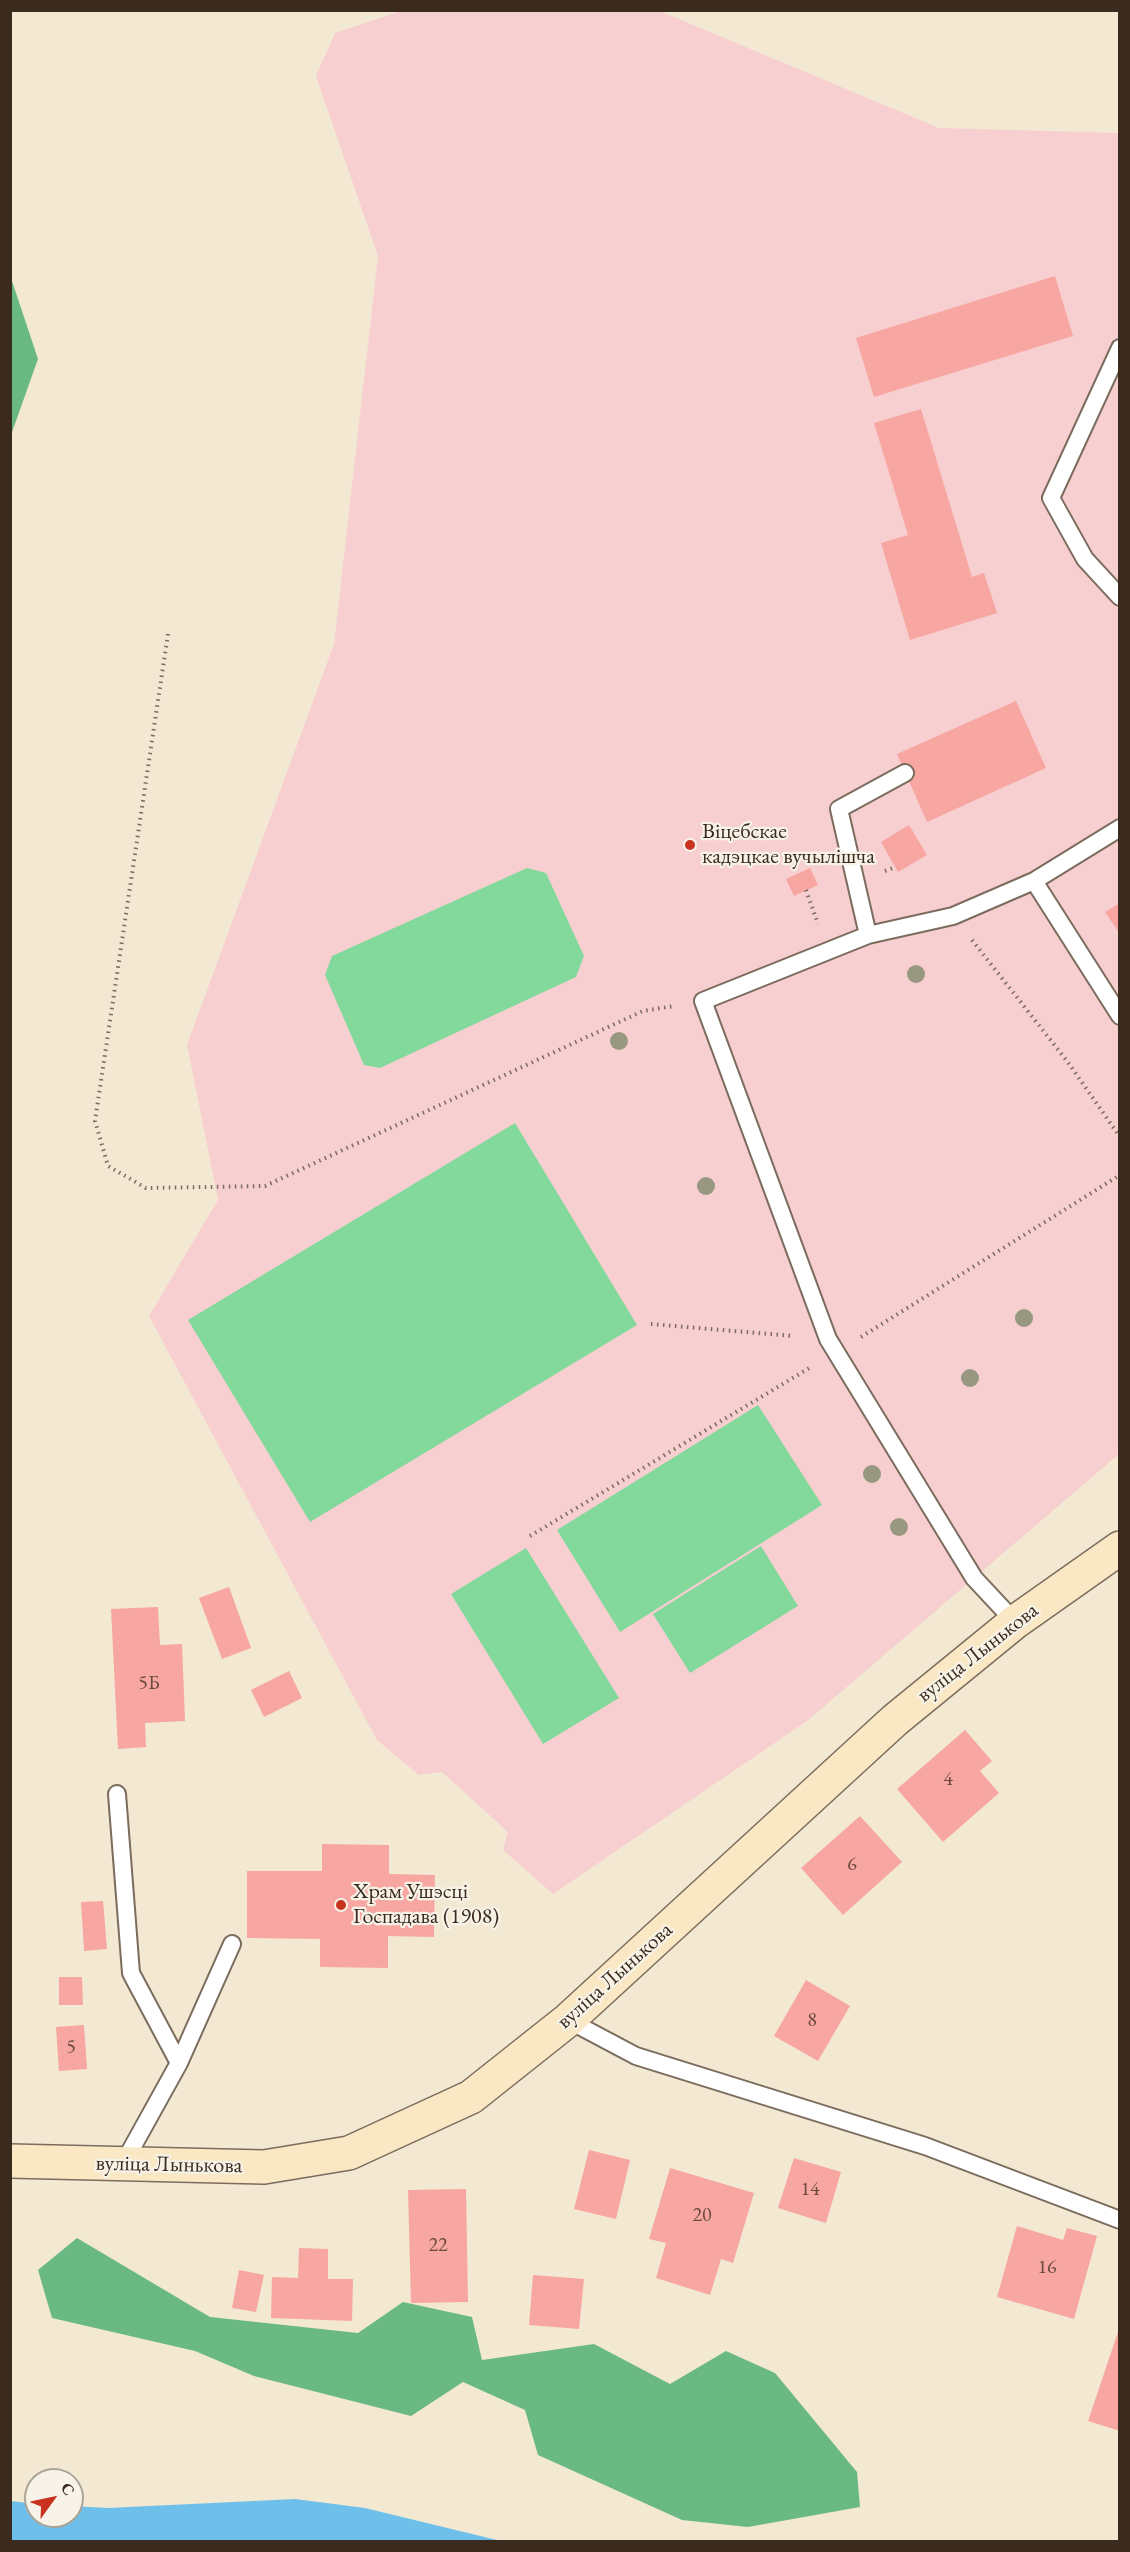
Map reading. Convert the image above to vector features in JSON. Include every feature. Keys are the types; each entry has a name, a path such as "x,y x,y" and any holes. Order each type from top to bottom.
{"street":[{"name":"вуліца Лынькова","path":"10,2161 264,2167 349,2153 471,2097 568,2020 895,1720 1015,1622 1119,1548"}],"lane":[{"path":"1119,348 1051,498 1085,559 1119,597"},
{"path":"868,935 839,809 905,773"},
{"path":"1015,1622 974,1578 833,1345 703,1001 868,935 953,916 1034,881 1119,828"},
{"path":"1034,881 1119,1016"},
{"path":"117,1794 131,1973 179,2063"},
{"path":"123,2164 179,2063 232,1944"},
{"path":"568,2020 636,2056 925,2146 1119,2220"}],"path":[{"path":"168,634 95,1121 108,1166 146,1188 265,1186 643,1011 703,1001"},
{"path":"953,916 1067,1061 1119,1137"},
{"path":"530,1536 833,1345 1119,1175"},
{"path":"651,1324 833,1345"}],"shaded area":[{"name":"Віцебскае кадэцкае вучылішча","path":"401,11 660,11 939,128 1119,133 1119,1454 807,1721 553,1894 503,1850 508,1832 442,1772 419,1775 377,1740 149,1316 218,1200 187,1045 334,644 378,256 316,76 335,33"}],"green space":[{"path":"11,278 38,359 10,435"},
{"path":"527,868 546,873 584,956 576,977 380,1068 364,1065 325,975 332,956"},
{"path":"515,1123 637,1325 310,1522 188,1320"},
{"path":"758,1405 822,1505 620,1632 557,1530"},
{"path":"761,1546 798,1606 690,1673 653,1614"},
{"path":"526,1548 619,1698 543,1744 451,1594"},
{"path":"77,2238 210,2317 358,2333 403,2302 472,2317 482,2360 594,2344 670,2384 726,2351 775,2373 857,2472 860,2507 748,2527 682,2520 538,2455 525,2410 463,2382 411,2416 254,2376 195,2351 52,2318 38,2270"}],"water":[{"path":"295,2499 365,2508 501,2541 11,2541 11,2501 24,2503 24,2528 84,2528 84,2507 108,2508"}],"building":[{"path":"1055,276 1073,336 874,397 856,338"},
{"path":"921,409 972,577 984,573 997,613 910,640 881,543 908,535 874,423"},
{"path":"1016,701 1046,768 927,822 897,754"},
{"path":"909,825 927,855 898,872 881,842"},
{"path":"810,868 818,885 794,896 786,879"},
{"path":"1120,903 1120,934 1105,912"},
{"path":"229,1587 251,1648 222,1659 199,1598"},
{"path":"158,1607 160,1645 182,1644 185,1721 145,1723 146,1747 118,1749 111,1609"},
{"path":"289,1671 302,1698 264,1717 251,1690"},
{"path":"965,1730 992,1761 980,1771 999,1793 943,1842 897,1789"},
{"path":"860,1816 902,1862 843,1915 801,1868"},
{"name":"Храм Ушэсці Госпадава (1908)","path":"322,1844 389,1845 389,1874 435,1875 434,1937 388,1936 388,1968 320,1967 320,1939 247,1938 247,1871 322,1871"},
{"path":"103,1901 107,1949 84,1951 81,1902"},
{"path":"59,1977 82,1977 83,2005 59,2005"},
{"path":"806,1980 850,2006 818,2061 774,2036"},
{"path":"84,2025 87,2069 59,2071 56,2027"},
{"path":"589,2150 630,2160 616,2219 574,2209"},
{"path":"794,2158 841,2172 826,2223 778,2208"},
{"path":"670,2168 754,2193 733,2263 721,2259 710,2295 656,2278 666,2243 649,2239"},
{"path":"466,2189 468,2302 411,2303 408,2190"},
{"path":"1017,2226 1063,2240 1067,2228 1097,2236 1074,2319 997,2297"},
{"path":"299,2248 328,2249 328,2279 353,2279 352,2321 271,2318 272,2277 298,2278"},
{"path":"239,2270 264,2275 256,2312 232,2308"},
{"path":"533,2275 584,2279 579,2329 529,2325"},
{"path":"1120,2326 1120,2431 1088,2421"}],"place":[{"name":"Віцебскае кадэцкае вучылішча","path":"690,845"},
{"name":"Храм Ушэсці Госпадава (1908)","path":"341,1905"}]}
